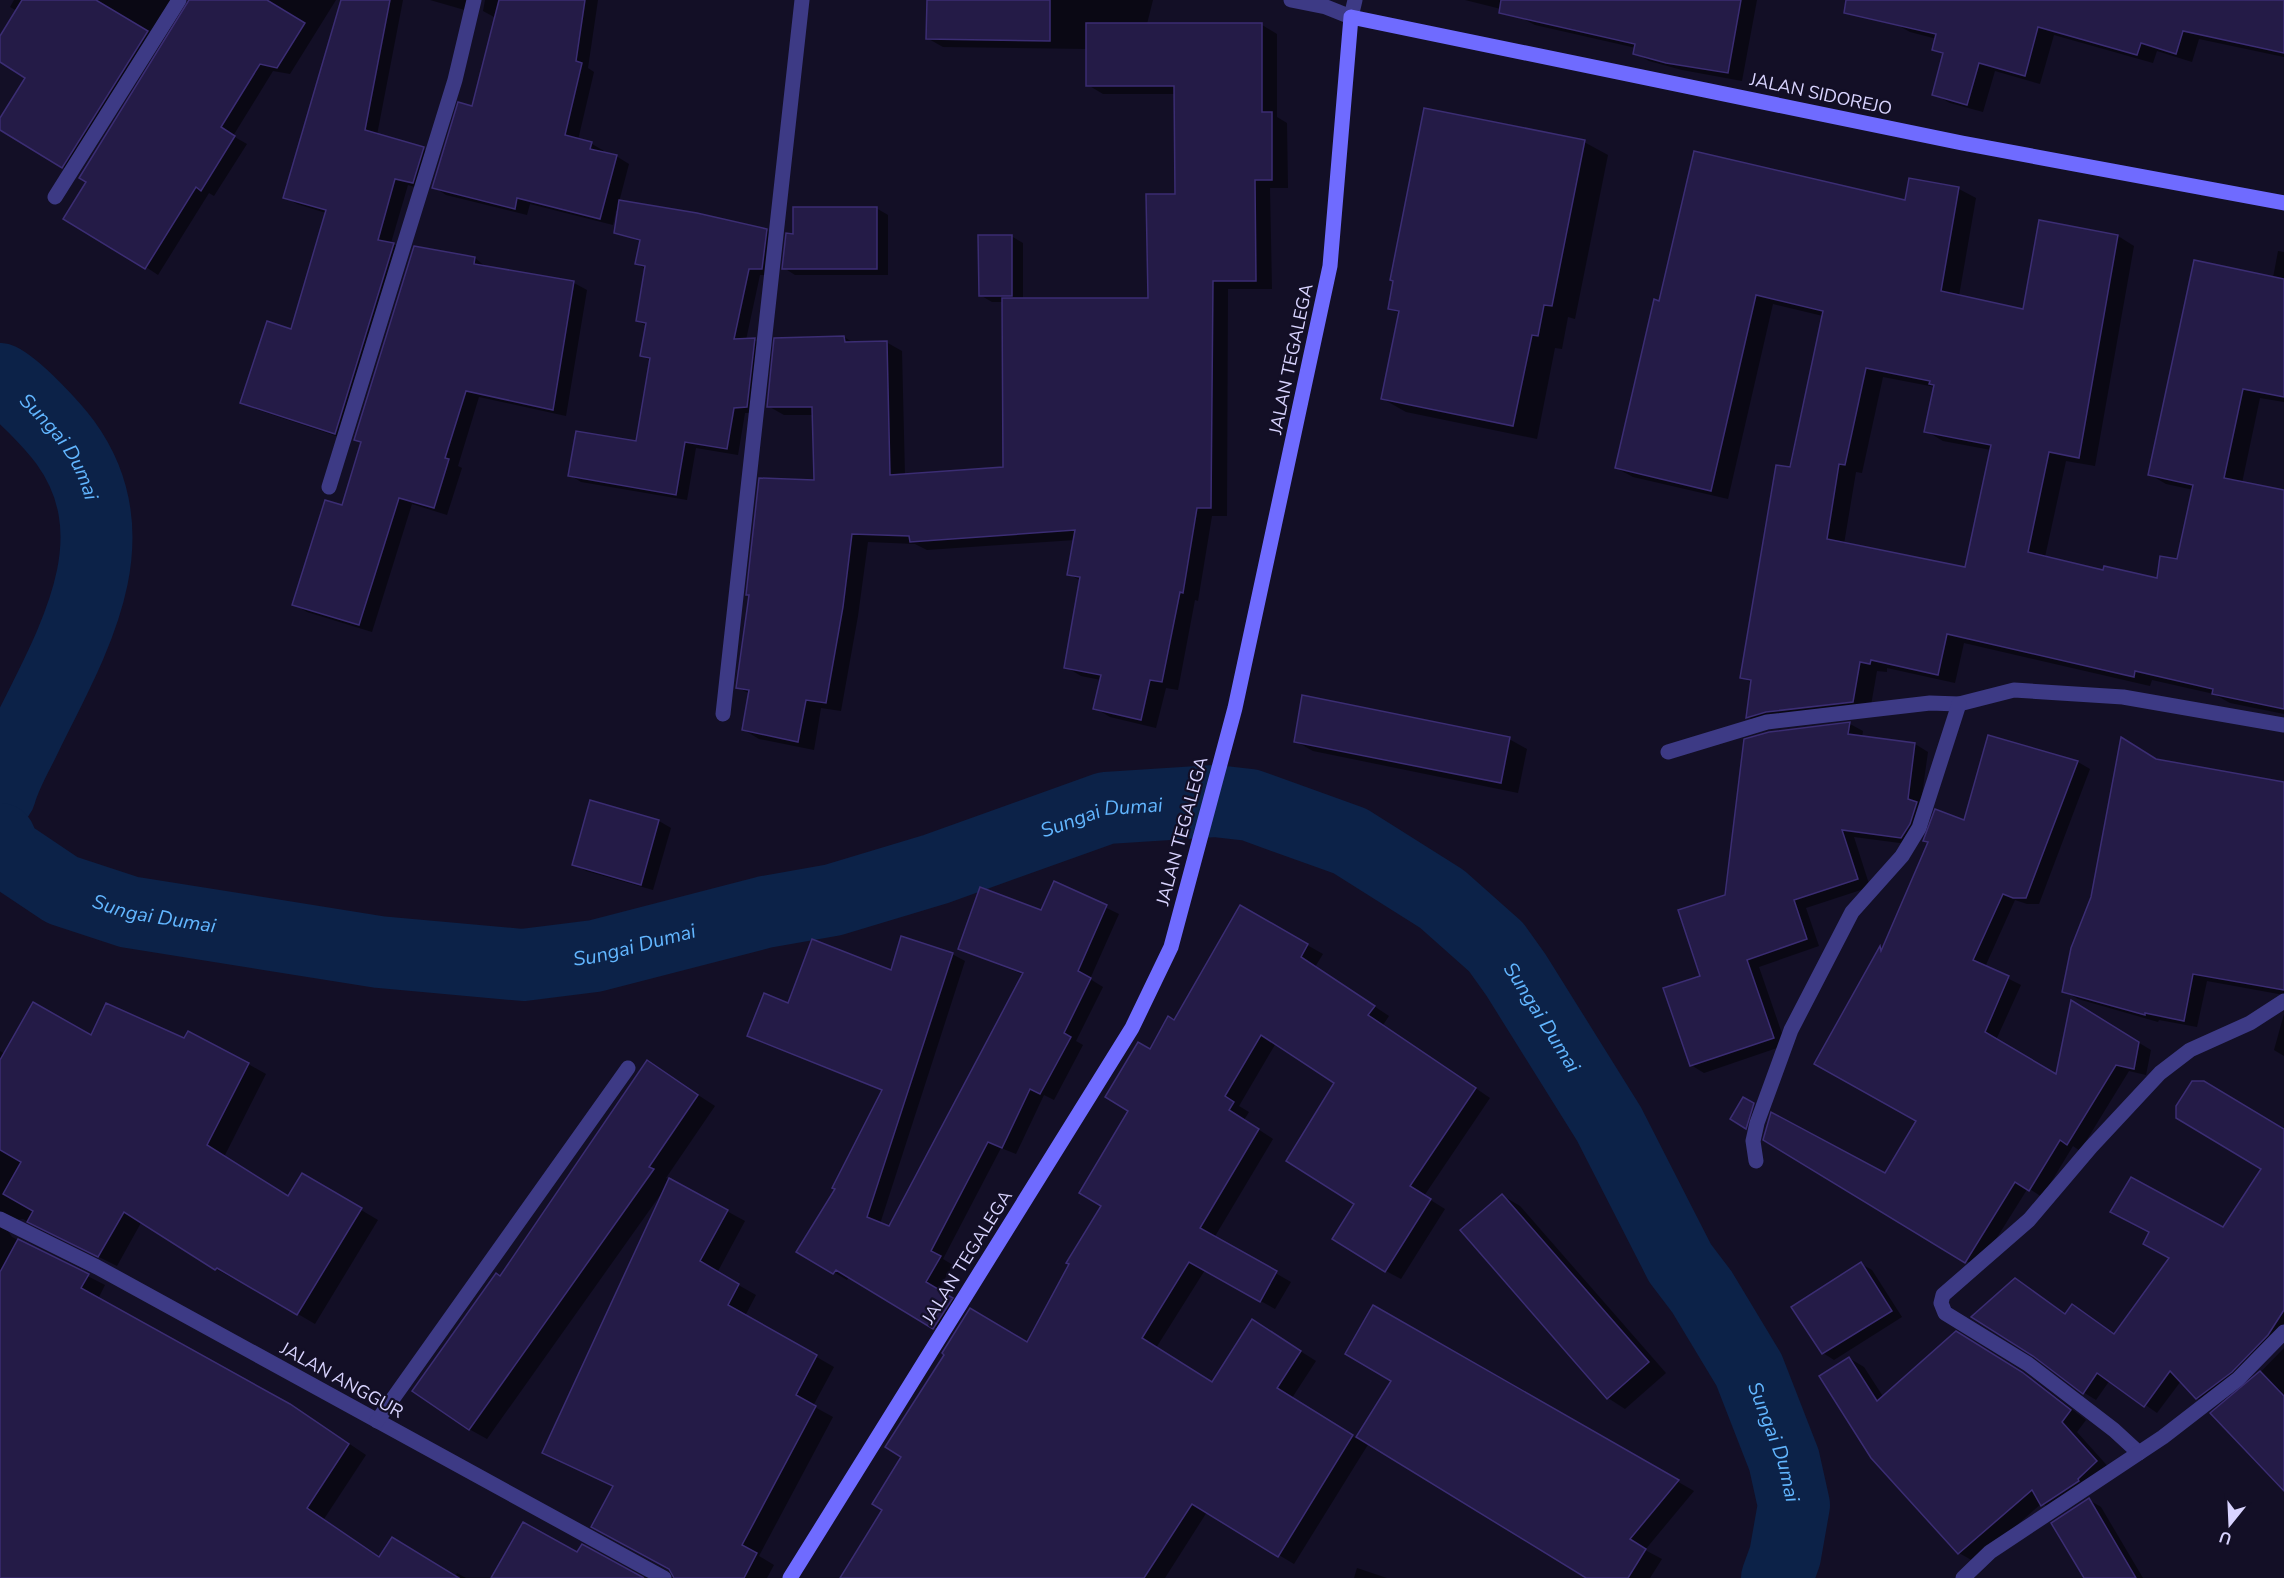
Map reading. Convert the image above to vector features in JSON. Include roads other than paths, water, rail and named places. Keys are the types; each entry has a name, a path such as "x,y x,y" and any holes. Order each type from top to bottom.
{"street":[{"path":"56,197 179,0"},
{"path":"329,487 455,80 474,0"},
{"path":"723,714 802,0"},
{"path":"1291,0 1326,7 1351,17"},
{"name":"JALAN TEGALEGA","path":"790,1578 1132,1028 1171,947 1235,708 1330,266 1351,17 1355,0"},
{"name":"JALAN SIDOREJO","path":"1351,17 1962,143 2284,203"},
{"path":"1668,752 1767,722 1930,703 1959,704 2014,690 2123,697 2284,725"},
{"path":"1756,1161 1753,1141 1757,1123 1791,1030 1852,912 1902,856 1919,828 1959,704"},
{"path":"2139,1453 2114,1430 2028,1364 1945,1312 1941,1303 1943,1295 2029,1220 2091,1147 2160,1073 2190,1050 2250,1023 2284,1001"},
{"path":"377,1421 628,1068"},
{"name":"JALAN ANGGUR","path":"0,1219 98,1267 664,1578"},
{"path":"1963,1578 1990,1552 2163,1437 2238,1379 2284,1332"}],"waterway":[{"name":"Sungai Dumai","path":"0,379 25,398 65,442 85,478 95,515 96,552 90,589 78,626 63,662 9,770 0,794"},
{"name":"Sungai Dumai","path":"0,839 4,851 62,890 129,912 379,952 523,965 595,956 765,912 833,900 936,869 1106,808 1215,801 1250,805 1350,841 1442,899 1496,947 1609,1124 1680,1263 1702,1292 1749,1370 1784,1460 1794,1505 1785,1556 1777,1578"}]}
